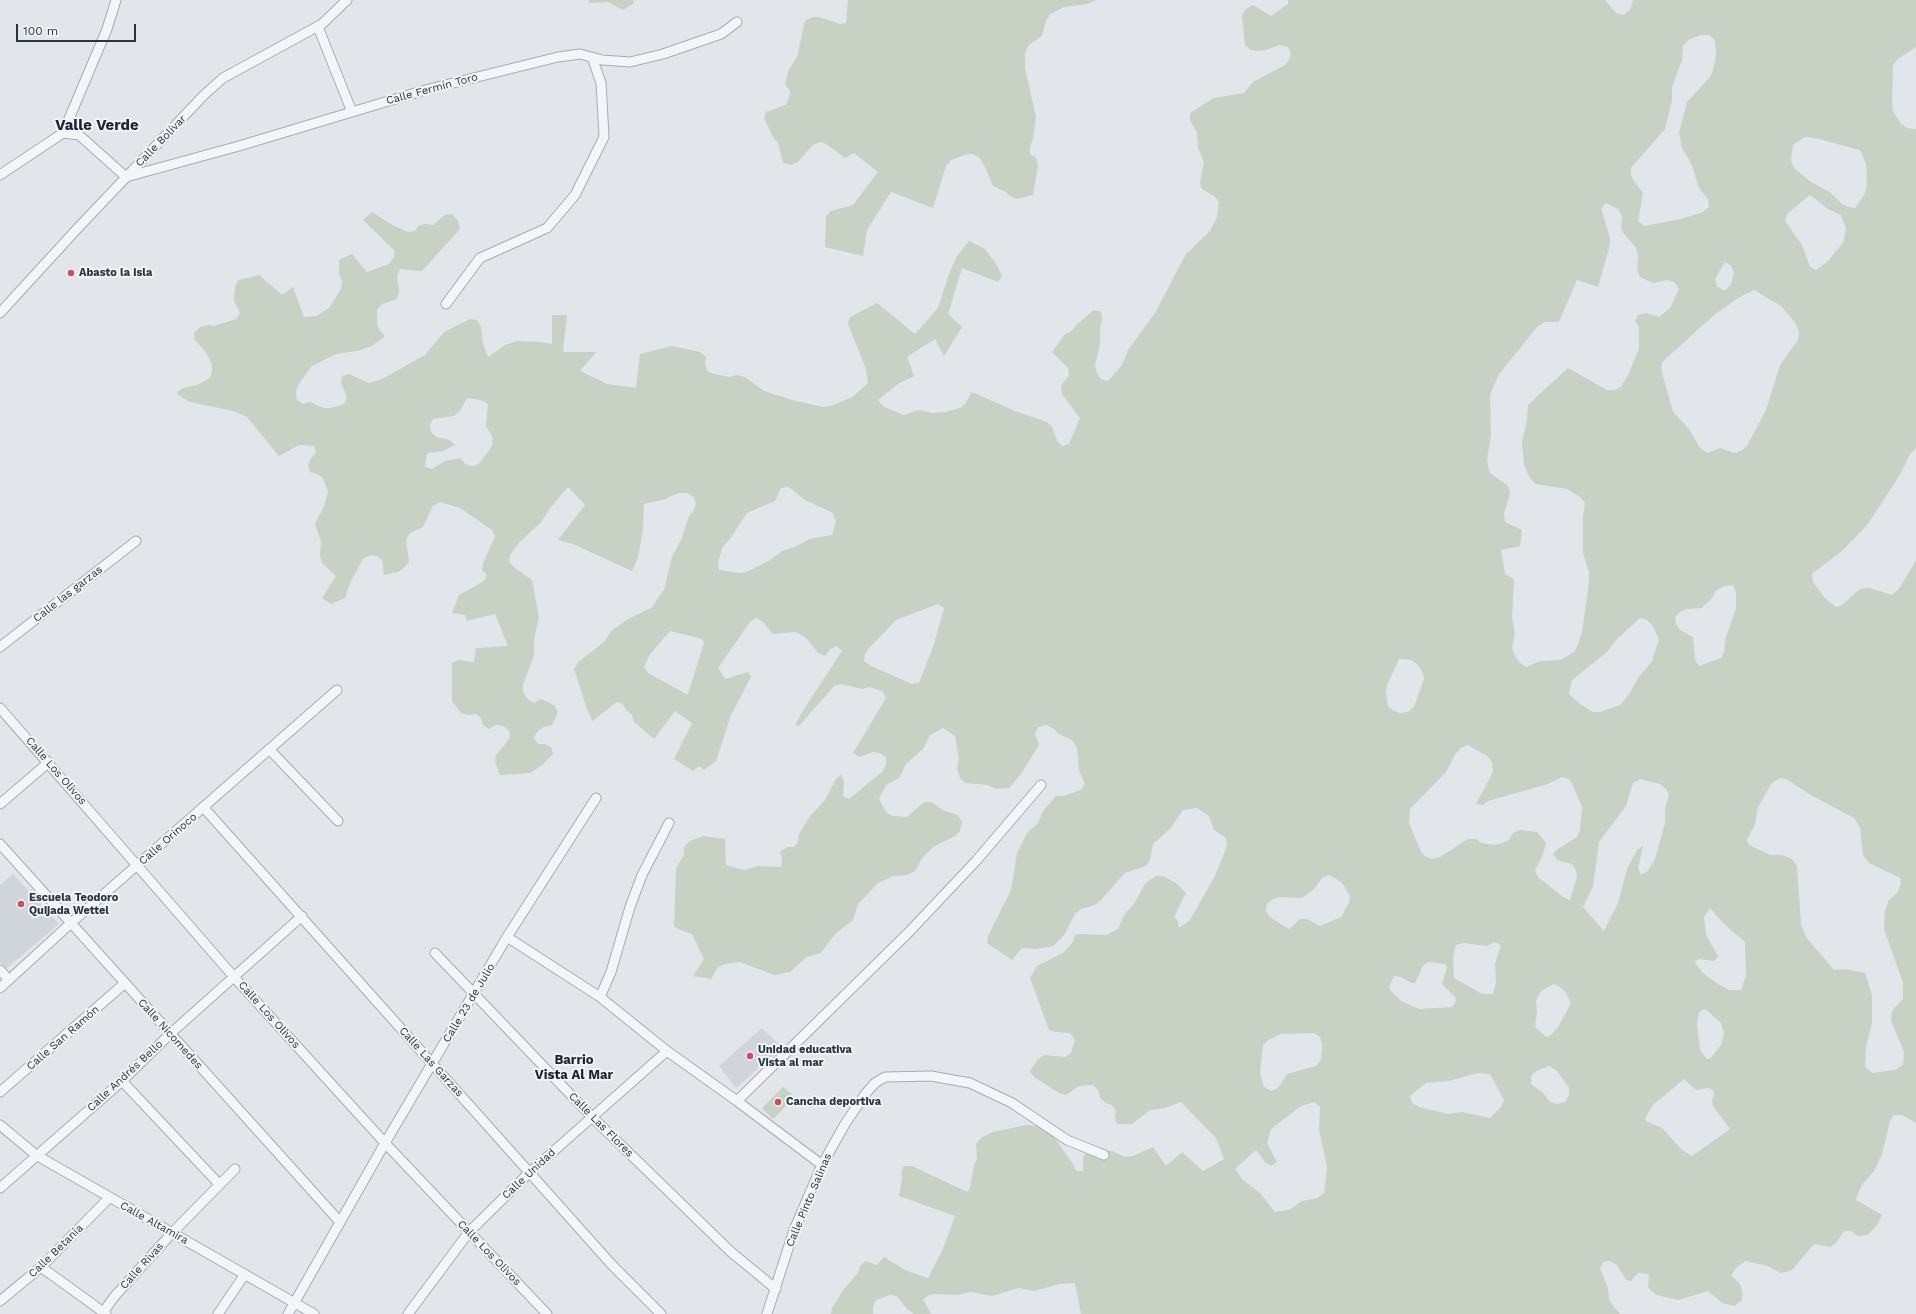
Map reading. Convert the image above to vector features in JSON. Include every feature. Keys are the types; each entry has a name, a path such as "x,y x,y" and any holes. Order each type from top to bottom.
{"street":[{"path":"0,175 63,133 107,29 116,0"},
{"name":"Calle Bolívar","path":"0,313 204,95 223,78 318,27 347,0"},
{"name":"Calle Fermín Toro","path":"126,177 240,146 425,90 558,57 580,54 592,58 630,62 663,54 721,34 737,22"},
{"path":"318,27 352,112"},
{"path":"446,304 480,258 547,228 574,196 604,137 601,83 592,58"},
{"path":"63,133 79,135 126,177"},
{"name":"Calle las garzas","path":"0,647 136,542"},
{"name":"Calle Orinoco","path":"0,988 71,923 138,866 337,690"},
{"name":"Calle Los Olivos","path":"0,708 49,762 234,977 385,1143 547,1314"},
{"path":"269,749 338,821"},
{"path":"0,804 49,762"},
{"path":"737,1101 909,932 976,861 1041,785"},
{"name":"Calle 23 de Julio","path":"288,1314 385,1143 507,937 596,798"},
{"name":"Calle Las Garzas","path":"204,808 612,1265 660,1314"},
{"path":"600,997 611,972 638,888 669,823"},
{"name":"Calle Nicomedes","path":"0,844 340,1222"},
{"name":"Calle Andrés Bello","path":"0,1188 122,1081 170,1034 302,916"},
{"path":"507,937 600,997 667,1051 822,1165"},
{"name":"Calle Las Flores","path":"435,953 475,993 592,1117 731,1252 776,1289"},
{"path":"0,970 9,980"},
{"name":"Calle San Ramón","path":"0,1092 125,983"},
{"name":"Calle Unidad","path":"408,1314 469,1232 530,1172 667,1051"},
{"name":"Calle Pinto Salinas","path":"767,1314 794,1230 822,1165 845,1124 866,1093 875,1083 885,1077 931,1076 970,1083 1012,1103 1067,1140 1104,1155"},
{"path":"122,1081 219,1184"},
{"name":"Calle Altamira","path":"0,1125 36,1155 314,1314"},
{"name":"Calle Rivas","path":"104,1313 114,1297 172,1233 235,1169"},
{"name":"Calle Betania","path":"0,1301 41,1267 109,1198"},
{"path":"41,1267 104,1313"},
{"path":"218,1314 245,1274"}],"shaded area":[{"name":"Escuela Teodoro Quijada Wettel","path":"13,874 59,924 6,969 0,962 0,885"},
{"name":"Unidad educativa Vista al mar","path":"762,1028 782,1047 736,1088 719,1066"}],"green space":[{"path":"589,0 633,0 634,3 623,10 608,2 589,3"},
{"path":"848,0 1096,0 1088,4 1064,7 1050,14 1046,21 1042,36 1029,45 1025,52 1025,68 1036,117 1033,140 1030,147 1030,154 1036,158 1038,166 1033,195 1018,199 993,186 979,157 972,154 965,155 951,160 946,166 933,208 891,192 867,230 863,256 825,247 826,216 831,211 853,205 878,172 854,153 845,158 826,144 820,142 813,145 798,162 791,165 783,163 778,143 773,137 764,118 766,112 786,105 789,98 790,91 785,84 789,69 797,57 805,21 812,17 819,17 840,24 846,23"},
{"path":"1288,0 1605,0 1616,13 1623,15 1630,10 1633,0 1916,0 1916,47 1898,59 1893,65 1892,103 1893,111 1901,124 1907,128 1916,129 1916,448 1910,454 1901,473 1868,524 1842,551 1812,574 1813,582 1824,597 1836,607 1842,605 1860,589 1870,588 1892,595 1899,589 1916,560 1916,1123 1902,1115 1894,1115 1890,1121 1882,1154 1874,1171 1862,1185 1858,1193 1856,1200 1882,1215 1877,1225 1868,1235 1858,1236 1851,1231 1844,1231 1836,1243 1830,1247 1814,1244 1792,1270 1786,1272 1780,1273 1768,1266 1746,1261 1738,1266 1731,1275 1740,1284 1742,1291 1742,1300 1734,1306 1722,1303 1708,1291 1678,1300 1657,1295 1648,1287 1649,1274 1638,1273 1631,1281 1626,1280 1617,1265 1610,1261 1603,1262 1600,1268 1608,1288 1609,1300 1620,1314 1081,1314 1075,1283 1060,1284 1034,1291 1019,1288 992,1296 971,1292 957,1295 929,1295 923,1299 931,1314 914,1314 906,1308 897,1296 890,1295 876,1300 873,1306 873,1314 831,1314 832,1308 844,1289 858,1273 860,1266 866,1261 877,1265 884,1257 907,1271 928,1278 942,1251 955,1216 899,1196 902,1179 901,1172 904,1166 912,1166 967,1192 970,1188 974,1165 977,1159 976,1144 981,1138 993,1132 1026,1125 1041,1126 1051,1133 1073,1164 1076,1171 1083,1171 1083,1158 1087,1151 1094,1148 1112,1151 1125,1157 1133,1156 1153,1147 1166,1166 1182,1152 1203,1171 1224,1159 1216,1138 1181,1102 1165,1108 1150,1110 1132,1124 1117,1124 1115,1117 1116,1111 1112,1105 1106,1103 1100,1098 1098,1090 1093,1085 1079,1086 1066,1095 1059,1093 1034,1077 1030,1071 1038,1059 1044,1055 1065,1057 1071,1053 1075,1040 1070,1033 1049,1030 1030,978 1037,966 1063,953 1073,942 1075,935 1106,935 1118,929 1124,915 1134,904 1145,884 1156,876 1163,876 1176,883 1186,893 1174,917 1178,921 1179,928 1190,920 1215,876 1227,846 1226,838 1214,830 1209,816 1197,808 1183,810 1170,829 1153,844 1150,860 1146,866 1125,873 1095,905 1081,909 1075,914 1064,935 1053,946 1036,949 1022,948 1012,960 987,943 988,936 1011,890 1017,853 1027,833 1038,823 1043,811 1056,796 1063,796 1081,790 1085,784 1079,770 1077,748 1072,740 1059,734 1054,729 1046,725 1038,727 1035,734 1039,745 1021,774 1009,788 996,789 988,785 965,783 960,778 957,768 959,759 955,736 943,728 930,735 923,749 906,764 899,778 886,785 879,799 887,813 893,816 907,817 924,802 931,802 944,811 958,815 962,822 960,831 955,836 933,847 923,857 915,871 907,875 893,876 878,883 858,904 853,920 835,934 821,953 807,957 790,972 774,975 740,962 725,964 718,967 711,979 693,976 704,959 692,934 680,930 674,926 676,868 684,855 684,847 690,841 703,836 725,839 726,865 743,870 759,866 781,867 782,859 780,852 787,847 794,847 798,842 799,834 810,816 825,800 836,779 841,775 844,781 843,796 849,799 883,771 886,764 886,757 880,753 873,752 859,757 853,753 886,698 882,691 869,687 862,689 841,684 834,686 799,726 795,725 842,651 837,646 830,649 825,656 818,653 802,635 795,632 773,634 763,622 756,618 750,622 718,668 725,679 748,672 751,677 731,715 716,761 704,770 699,766 693,771 674,759 692,723 675,711 654,739 634,722 632,715 626,710 623,704 617,702 592,721 574,669 578,662 604,642 612,630 630,618 651,608 664,590 672,557 682,538 689,516 694,510 696,504 694,497 687,493 680,493 666,499 644,504 643,530 638,557 632,571 573,544 558,540 585,505 568,487 551,507 541,522 519,543 510,555 509,562 532,580 539,617 534,640 534,655 523,685 523,692 528,699 534,703 541,699 555,706 558,712 552,725 544,727 538,731 534,738 538,744 545,744 551,747 553,754 542,765 530,773 500,775 495,762 496,755 510,738 509,731 503,726 496,725 489,729 483,725 481,718 476,714 468,715 461,713 452,701 452,663 458,660 474,662 476,648 508,646 495,614 467,621 465,615 452,613 459,595 484,581 487,575 482,570 483,563 495,537 492,530 460,508 440,502 433,506 423,527 410,533 406,540 409,562 404,568 398,572 384,575 382,560 377,556 370,555 363,559 350,583 345,598 331,604 322,598 336,576 323,564 320,557 321,542 315,524 324,506 328,492 323,478 310,472 308,465 311,458 316,453 314,446 299,445 279,456 247,417 233,411 190,402 178,395 177,392 183,388 197,385 210,378 212,371 212,364 205,351 195,340 194,333 200,327 207,325 214,326 236,319 240,313 234,301 235,286 239,280 259,275 282,295 293,287 304,317 317,316 329,308 341,289 342,281 339,274 339,260 352,254 367,272 389,264 394,257 395,251 363,220 372,212 394,226 408,232 415,231 419,225 433,225 445,215 452,214 458,221 460,229 422,271 400,269 397,276 399,291 397,299 382,304 377,310 377,324 380,331 385,336 372,346 357,351 336,354 312,366 298,385 296,392 297,400 303,404 310,402 324,408 331,408 344,404 347,397 341,383 342,376 349,374 369,383 382,379 425,355 444,332 470,319 477,320 481,327 483,344 488,357 505,345 517,341 552,344 552,315 567,315 563,352 596,352 580,371 607,384 636,388 640,354 672,346 700,352 706,357 705,364 707,371 714,374 730,377 737,375 745,377 764,391 792,400 823,407 831,406 852,397 868,383 866,369 848,324 850,317 877,303 915,334 938,308 950,271 957,256 969,241 985,249 995,262 1002,276 998,282 962,268 948,314 962,327 944,356 935,339 907,357 914,376 898,384 878,400 884,407 904,415 918,410 932,413 946,412 960,408 965,404 972,392 1015,411 1047,422 1052,427 1057,441 1062,446 1069,444 1080,418 1062,394 1061,386 1069,375 1068,368 1052,352 1065,334 1072,331 1076,325 1094,310 1101,312 1102,320 1100,328 1100,344 1095,366 1097,373 1101,379 1108,381 1122,365 1128,350 1155,313 1186,254 1210,231 1217,217 1219,202 1214,196 1202,189 1200,183 1204,162 1198,148 1197,133 1190,120 1190,113 1214,98 1244,93 1253,82 1285,65 1289,60 1291,53 1288,47 1280,45 1259,51 1251,50 1245,45 1242,15 1246,9 1253,5 1271,16 1288,4","holes":["1701,35 1709,35 1715,40 1716,55 1713,70 1710,77 1687,102 1679,133 1682,148 1692,165 1699,188 1708,199 1709,207 1703,212 1681,219 1644,226 1638,221 1643,193 1631,175 1631,168 1665,129 1672,101 1672,87 1682,60 1683,46 1688,40","1805,137 1819,139 1860,150 1866,164 1867,187 1864,195 1855,208 1848,207 1841,203 1831,193 1811,182 1794,168 1791,160 1793,145","1810,195 1828,209 1841,215 1846,229 1843,243 1828,261 1816,270 1810,267 1802,245 1785,221 1787,214","1606,203 1618,209 1622,216 1621,230 1636,248 1638,256 1637,270 1640,277 1653,283 1667,280 1674,282 1679,289 1670,308 1659,317 1645,313 1638,315 1635,321 1639,327 1639,349 1621,387 1614,390 1607,390 1568,368 1528,405 1527,420 1522,442 1524,465 1530,478 1536,484 1567,489 1580,497 1585,503 1583,516 1583,553 1589,573 1589,582 1582,632 1574,652 1561,660 1540,661 1526,667 1520,663 1512,648 1515,633 1512,618 1514,579 1505,574 1501,550 1520,546 1522,530 1505,522 1504,514 1510,493 1508,486 1490,473 1488,466 1487,459 1491,436 1490,395 1499,374 1538,326 1545,322 1559,322 1577,280 1598,287 1610,245 1610,238 1601,208","1725,262 1731,266 1734,273 1731,284 1726,290 1723,290 1717,286 1715,279","1754,290 1781,306 1796,324 1799,332 1798,340 1780,365 1766,410 1747,446 1741,451 1734,453 1720,448 1707,453 1700,448 1689,429 1673,412 1661,369 1662,362 1713,316 1738,298","467,398 481,400 488,404 486,426 493,438 492,446 479,464 472,466 465,464 460,458 445,461 432,469 425,467 427,453 443,451 455,445 450,440 436,437 431,432 430,425 433,419 454,416 460,411","789,487 805,500 833,513 836,521 832,535 809,539 797,546 782,551 770,560 749,571 741,573 719,570 718,563 722,548 747,513 775,501 781,488","1733,585 1736,593 1736,609 1726,637 1724,652 1721,658 1699,666 1695,660 1693,637 1680,630 1676,624 1675,617 1680,612 1687,609 1702,608 1712,598 1716,591 1722,587","938,604 944,608 934,644 919,683 912,684 871,666 864,661 865,654 869,648 896,620","1640,618 1647,620 1652,625 1659,639 1652,661 1638,678 1630,693 1620,705 1600,712 1593,712 1580,704 1569,694 1572,680 1607,652 1617,639","670,631 702,639 704,643 688,694 648,673 644,667 650,654","1399,659 1411,660 1417,664 1422,671 1424,679 1414,707 1408,712 1401,713 1394,711 1388,706 1386,692 1387,685","1468,745 1487,756 1492,762 1493,770 1491,776 1476,804 1483,805 1488,801 1548,784 1562,777 1569,779 1582,807 1580,830 1577,837 1553,854 1557,860 1572,864 1576,870 1577,877 1570,900 1563,897 1538,877 1535,870 1542,857 1546,843 1537,832 1520,830 1513,833 1509,840 1495,845 1481,843 1476,839 1468,839 1440,857 1433,859 1426,857 1421,852 1409,823 1410,809 1446,772 1456,753 1461,748","1780,778 1788,780 1809,794 1854,818 1860,827 1863,855 1869,863 1900,878 1901,883 1898,892 1889,900 1885,910 1884,929 1903,983 1903,999 1892,1011 1891,1021 1904,1052 1903,1065 1895,1070 1872,1073 1865,1066 1866,1047 1872,1023 1872,995 1865,973 1845,969 1834,970 1806,937 1801,925 1797,866 1792,859 1782,855 1770,855 1749,845 1747,840 1755,824 1758,807 1771,784","1640,779 1660,784 1666,789 1669,795 1665,808 1665,823 1655,859 1647,872 1641,874 1638,868 1643,846 1637,850 1627,869 1618,903 1604,931 1583,907 1593,887 1599,842 1626,806 1633,783","1330,875 1342,883 1350,896 1349,903 1341,917 1320,926 1307,919 1300,919 1289,929 1270,917 1266,911 1267,904 1273,899 1280,897 1302,898 1314,889 1323,877","1710,908 1725,925 1745,942 1746,976 1741,990 1729,990 1718,984 1703,973 1695,961 1699,959 1714,961 1718,956 1706,935 1704,917","1494,942 1501,945 1495,964 1496,983 1493,994 1482,994 1454,978 1453,956 1456,945 1463,943 1487,946","1428,962 1445,964 1447,967 1442,984 1455,997 1456,1001 1452,1007 1419,1009 1401,1001 1390,990 1389,987 1394,976 1401,977 1411,983 1415,983 1423,966","1554,984 1560,987 1566,993 1571,1003 1558,1027 1550,1036 1546,1037 1535,1027 1537,1012 1536,1001 1541,991","1705,1009 1721,1023 1724,1034 1721,1045 1711,1058 1707,1059 1700,1050 1697,1024 1699,1012","1314,1033 1320,1037 1322,1045 1321,1060 1316,1066 1287,1074 1278,1088 1271,1091 1264,1087 1260,1073 1263,1045 1268,1040 1281,1034","1549,1066 1557,1071 1569,1088 1569,1095 1565,1102 1557,1104 1550,1102 1543,1093 1531,1084 1531,1076 1536,1071","1477,1073 1490,1074 1504,1100 1501,1107 1490,1118 1462,1112 1448,1114 1419,1107 1412,1103 1410,1096 1426,1083 1449,1081","1684,1079 1696,1090 1709,1088 1713,1090 1713,1106 1730,1129 1692,1156 1682,1150 1662,1128 1646,1121 1645,1118 1653,1105","1314,1102 1320,1107 1319,1130 1327,1170 1324,1193 1317,1198 1302,1201 1289,1210 1275,1212 1260,1193 1243,1180 1235,1169 1256,1150 1265,1162 1271,1166 1277,1162 1267,1143 1271,1129 1301,1106"]},
{"name":"Cancha deportiva","path":"783,1087 795,1097 773,1119 762,1108"}],"place":[{"name":"Abasto la isla","path":"71,273"},
{"name":"Escuela Teodoro Quijada Wettel","path":"21,904"},
{"name":"Unidad educativa Vista al mar","path":"750,1056"},
{"name":"Cancha deportiva","path":"778,1102"}],"district":[{"name":"Valle Verde","path":"97,126"},
{"name":"Barrio Vista Al Mar","path":"574,1068"}]}
